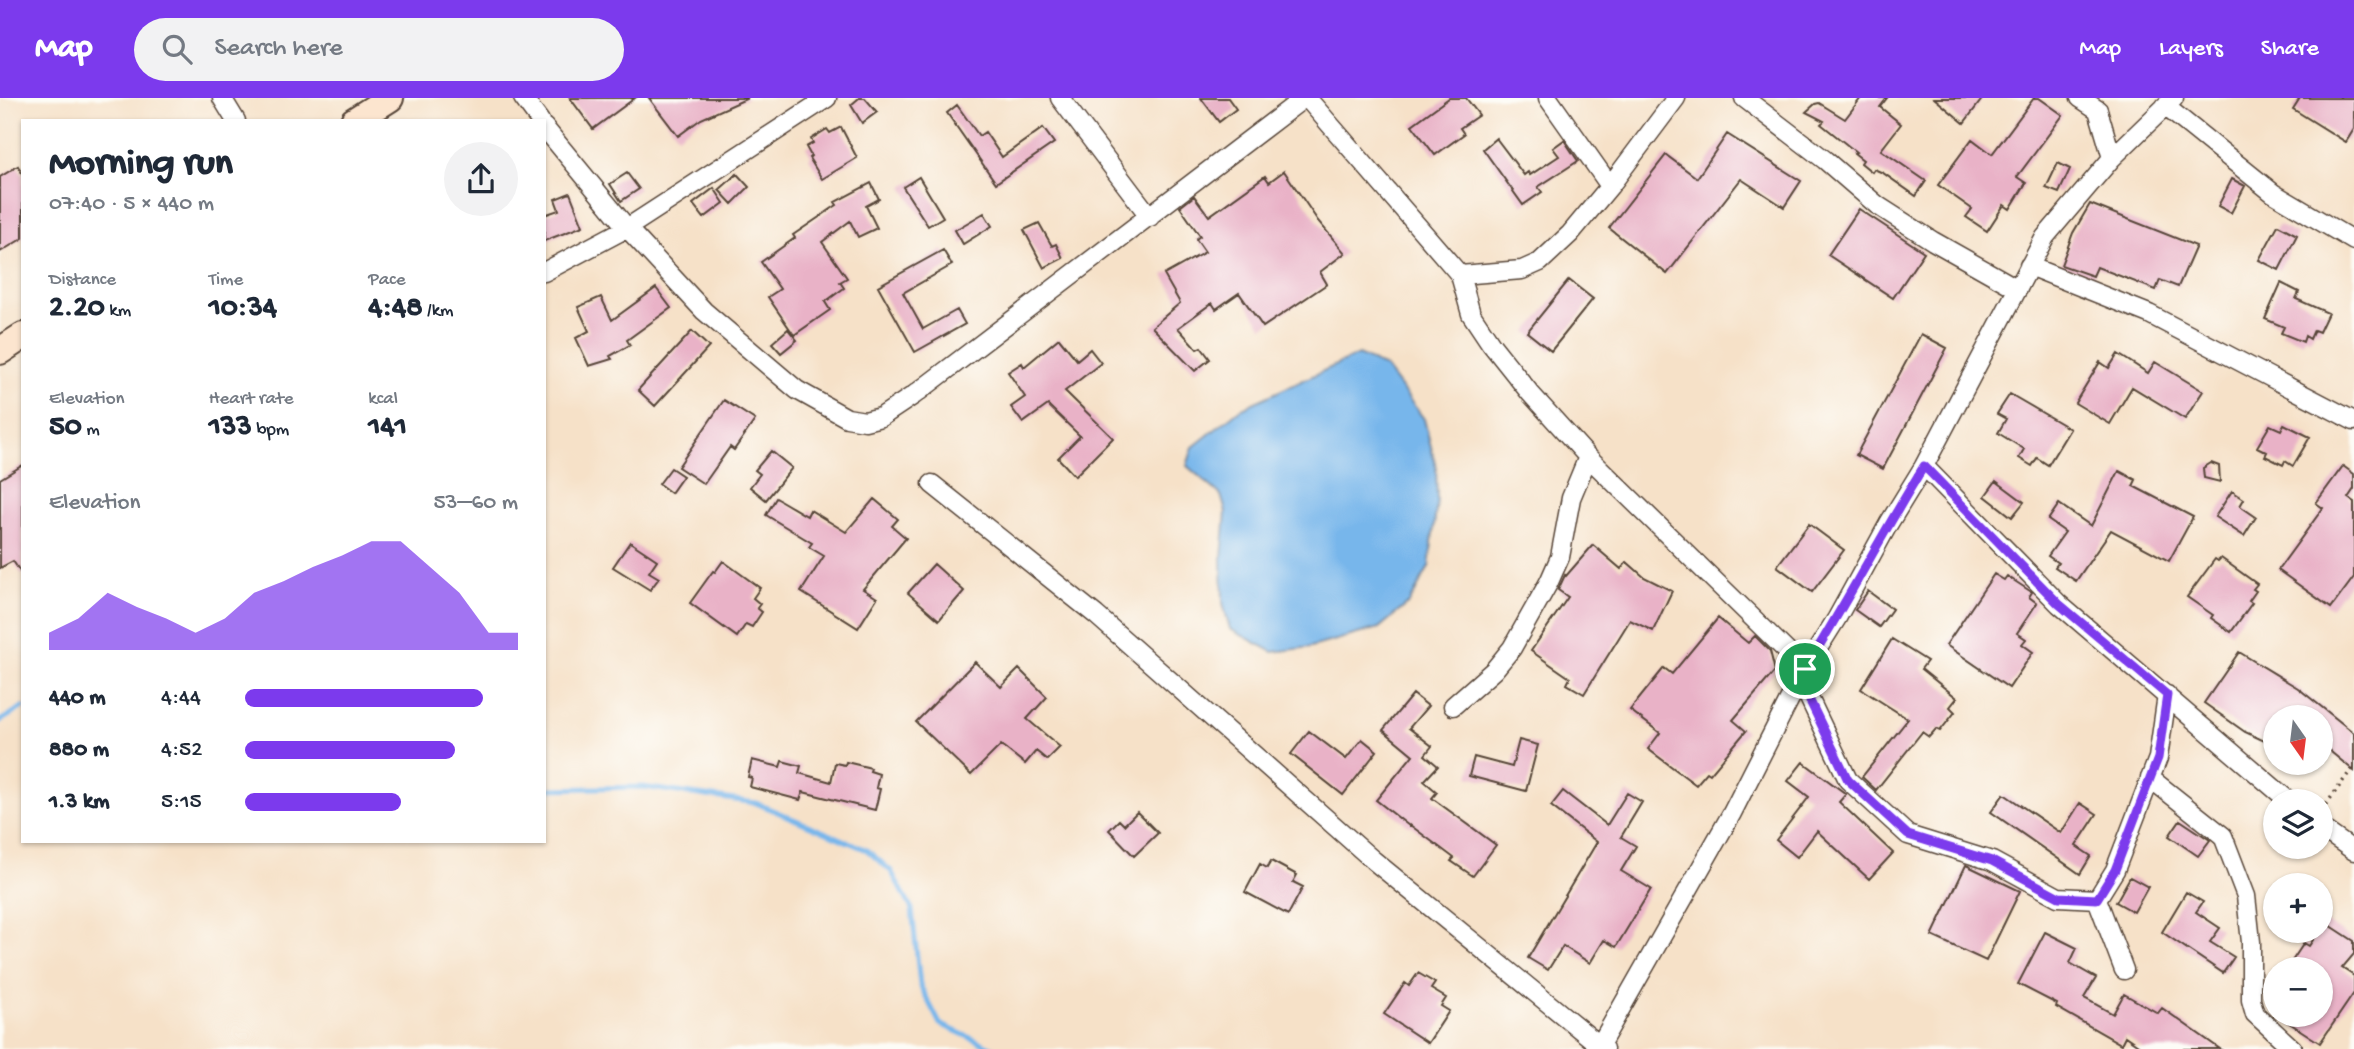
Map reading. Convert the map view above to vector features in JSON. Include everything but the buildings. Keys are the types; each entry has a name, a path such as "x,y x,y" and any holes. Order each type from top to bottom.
{"street":[{"path":"222,98 235,119"},
{"path":"357,119 390,98"},
{"path":"523,98 539,119"},
{"path":"546,271 627,228 827,98"},
{"path":"1060,98 1150,217"},
{"path":"546,129 627,228 704,311 797,390 847,418 865,421 881,417 914,396 1306,98 1461,275 1471,314 1530,393 1588,457 1805,669 1810,701 1848,780 1908,835 1992,861 2059,897 2097,899"},
{"path":"1548,98 1610,186"},
{"path":"1461,275 1522,270 1540,262 1570,234 1610,186 1676,98"},
{"path":"1744,98 1825,160 1877,205 1933,241 2018,289"},
{"path":"2080,98 2098,110 2112,158"},
{"path":"932,484 1096,615 1373,860 1602,1047 1732,813 1805,669 1837,618 1888,523 1924,466 2045,237 2112,158 2170,102 2273,194 2354,241"},
{"path":"2029,266 2149,314 2354,421"},
{"path":"0,351 21,337"},
{"path":"1453,706 1494,670 1512,648 1549,582 1560,557 1571,498 1588,457"},
{"path":"1924,466 2059,604 2275,789"},
{"path":"2097,899 2115,870 2158,758 2167,695"},
{"path":"2150,778 2223,836 2246,896 2251,942 2251,1000 2255,1014 2293,1049"},
{"path":"2333,836 2354,850"},
{"path":"2097,899 2124,970"}],"path":[{"path":"2333,794 2354,766"}],"water":[{"path":"1358,355 1385,367 1424,419 1436,467 1437,501 1429,567 1409,603 1379,628 1311,647 1273,652 1230,629 1223,603 1222,558 1226,512 1221,495 1187,466 1193,447 1242,408"}],"waterway":[{"path":"0,721 21,708"},
{"path":"546,789 643,787 756,803 867,850 891,871 912,909 920,985 940,1024 995,1049"}],"route":[{"path":"1924,466 2059,604 2167,695 2158,758 2115,870 2097,899 2059,897 1992,861 1908,835 1848,780 1810,701 1805,669 1837,618 1888,523 1924,466"}]}
